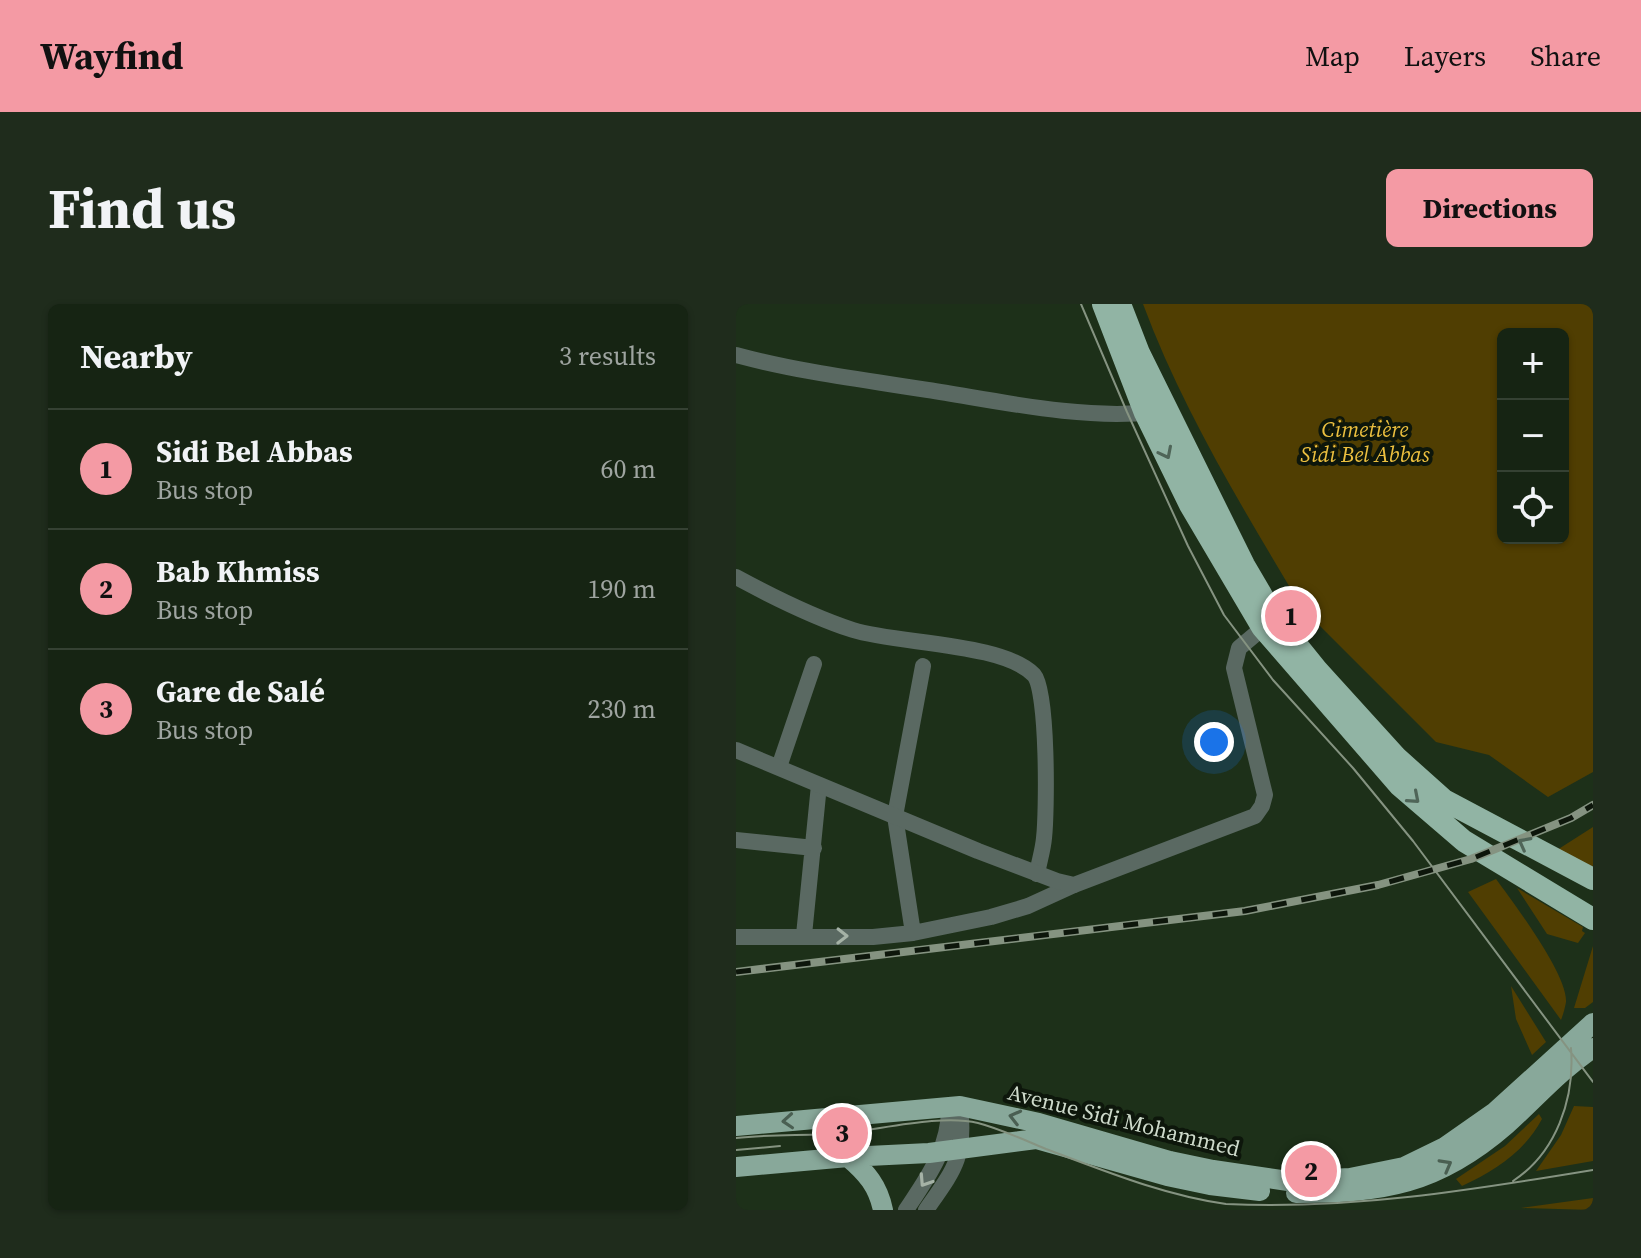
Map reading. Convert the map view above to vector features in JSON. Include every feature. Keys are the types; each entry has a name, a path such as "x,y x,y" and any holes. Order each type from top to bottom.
{"highway":[{"path":"1103,304 1156,412 1244,565 1269,623 1400,786 1464,841 1593,919"},
{"path":"1120,304 1139,353 1156,412"},
{"path":"1269,623 1422,783 1444,800 1593,879"}],"main road":[{"name":"Avenue Sidi Mohammed","path":"736,1126 955,1106 1026,1119 1170,1161 1213,1170 1288,1181 1350,1178 1404,1167 1445,1147 1495,1112 1593,1023"},
{"name":"Avenue Sidi Mohammed","path":"736,1167 848,1157 953,1156 984,1147 1036,1139 1167,1176 1247,1190 1306,1193 1375,1190 1427,1175 1480,1144 1505,1126 1561,1071 1593,1048"},
{"path":"848,1157 873,1181 883,1210"}],"street":[{"path":"736,355 846,380 970,398 1078,411 1156,412"},
{"path":"736,577 791,605 852,630 992,655 1019,663 1031,672 1037,679 1041,698 1047,810 1037,874"},
{"path":"736,937 873,937 913,933 1003,913 1028,906 1074,885 1255,816 1265,795 1234,668 1239,648 1269,623"},
{"path":"779,767 814,664"},
{"path":"913,933 895,816 923,666"},
{"path":"736,750 1037,874 1074,885"},
{"path":"804,935 819,785"},
{"path":"736,840 814,848"},
{"path":"926,1210 953,1156 949,1129 955,1106"},
{"path":"906,1210 953,1156"}],"green space":[{"name":"Cimetière Sidi Bel Abbas","path":"1143,304 1593,304 1593,772 1548,797 1489,755 1436,742 1298,601 1214,456 1176,381"},
{"path":"1593,827 1593,866 1557,850"},
{"path":"1496,879 1538,939 1558,975 1566,1002 1561,1020 1468,892"},
{"path":"1517,888 1583,927 1585,933 1578,943 1547,934"},
{"path":"1593,946 1593,1002 1585,1008 1574,1008"},
{"path":"1511,986 1546,1042 1532,1055 1516,1019"},
{"path":"1574,1106 1593,1107 1593,1161 1536,1171 1561,1135"},
{"path":"1539,1114 1542,1119 1535,1131 1508,1159 1462,1186 1456,1179 1505,1146"},
{"path":"1593,1198 1593,1210 1521,1208"}],"tram line":[{"path":"1081,304 1188,546 1224,615 1273,680 1353,768 1413,841 1593,1082"},
{"path":"1513,1181 1541,1156 1560,1123 1570,1086 1571,1048"},
{"path":"736,1138 845,1133 930,1121 964,1121 995,1128 1134,1181 1180,1195 1226,1204 1318,1204 1410,1197 1593,1170"},
{"path":"736,1150 780,1146"}],"railway":[{"path":"736,972 1245,911 1378,885 1471,859 1571,818 1593,805"}],"place":[{"name":"Sidi Bel Abbas","path":"1291,616"},
{"name":"Gare de Salé","path":"842,1133"},
{"name":"Bab Khmiss","path":"1311,1171"}]}
